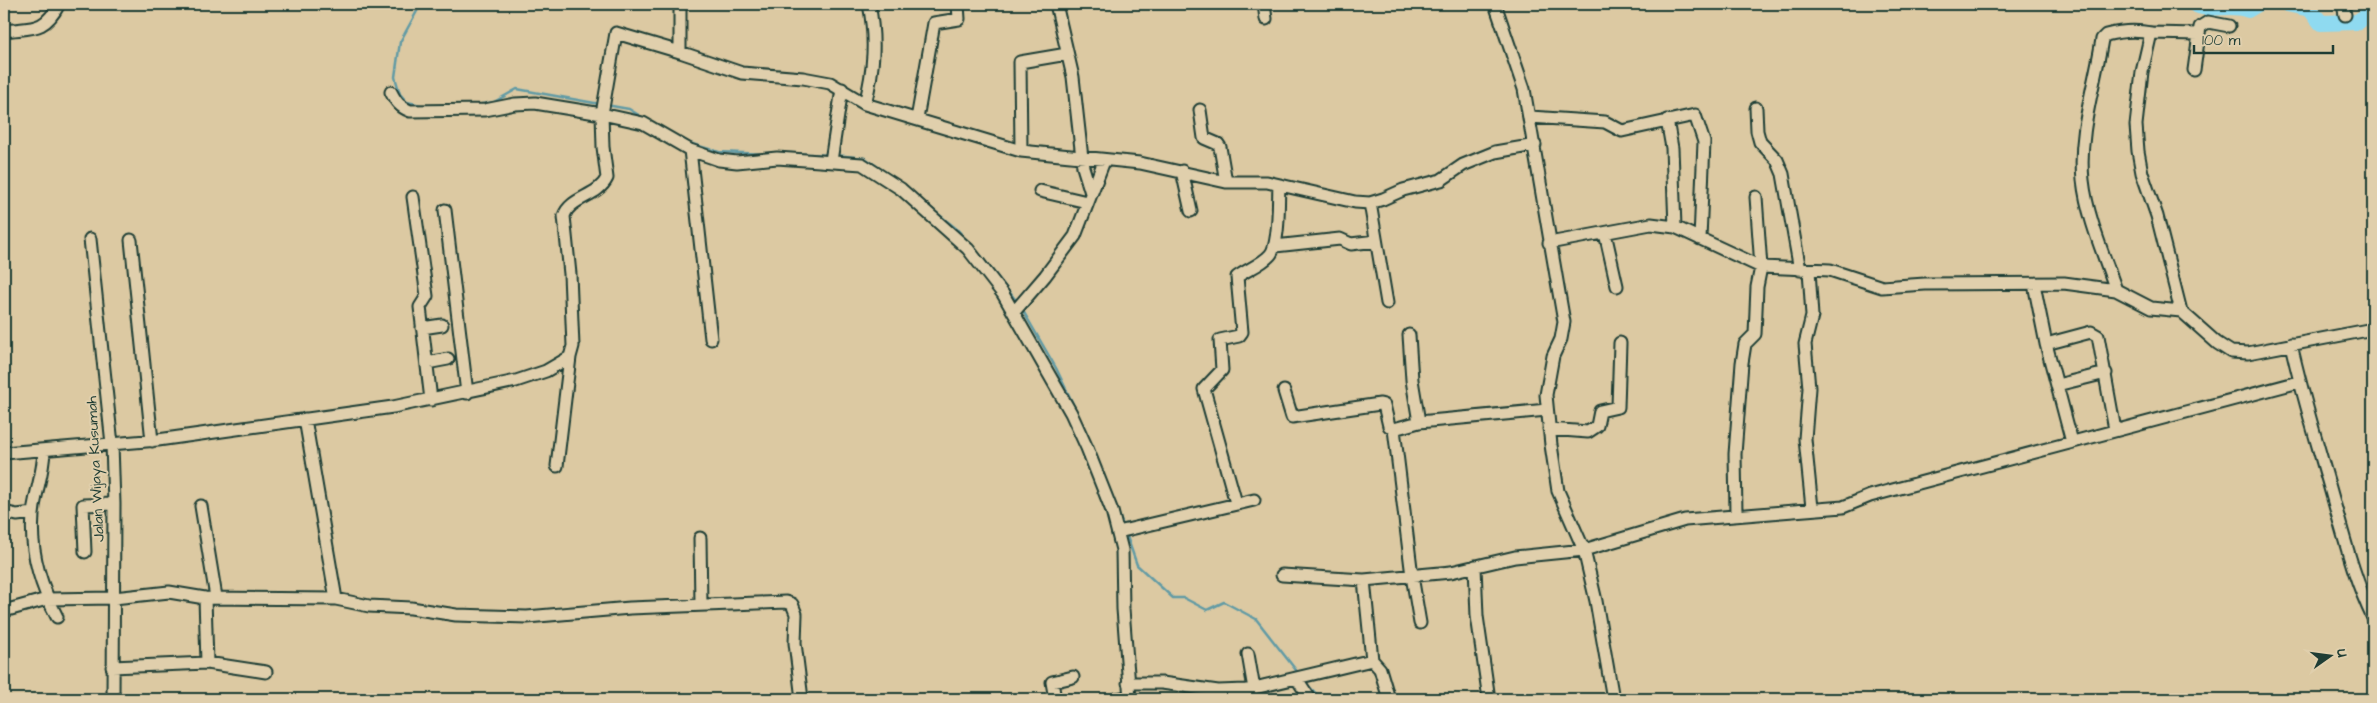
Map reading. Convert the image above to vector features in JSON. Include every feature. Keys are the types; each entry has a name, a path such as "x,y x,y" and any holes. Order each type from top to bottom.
{"street":[{"path":"4,31 38,28 51,16 59,4"},
{"path":"680,4 680,52"},
{"path":"865,104 871,79 875,42 869,4"},
{"path":"917,119 934,23 959,19 958,4"},
{"path":"1056,4 1073,77 1089,198"},
{"path":"1264,4 1266,20"},
{"path":"1495,4 1518,65 1530,117 1549,243 1564,322 1561,339 1553,356 1546,395 1558,491 1584,550 1596,601 1613,699"},
{"path":"2194,70 2200,27 2208,22 2230,26"},
{"path":"2116,290 2094,226 2083,180 2085,127 2102,39 2106,35 2116,32 2140,31 2199,34"},
{"path":"557,466 570,357 573,346 570,274 564,216 568,208 598,190 607,178 603,147 603,108 616,33 742,73 821,80 842,89 865,104 1021,152 1140,163 1226,182 1267,182 1355,202 1370,203 1403,190 1441,180 1463,165 1495,152 1535,145"},
{"path":"2151,33 2142,72 2138,107 2136,125 2138,150 2142,173 2157,216 2181,311 2217,343 2231,352 2248,353 2373,329"},
{"path":"1021,152 1020,62 1067,54"},
{"path":"832,157 842,89"},
{"path":"391,92 396,102 402,108 410,111 485,110 515,104 535,103 603,108 643,123 690,150 729,161 832,157 862,164 901,189 968,249 1019,308 1071,413 1112,511 1123,530 1123,610 1130,698 1116,699"},
{"path":"1756,108 1757,131 1760,142 1777,160 1783,174 1812,316 1806,344 1809,388 1805,439 1812,508"},
{"path":"1200,110 1204,138 1218,144 1220,147 1226,182"},
{"path":"1530,117 1605,122 1622,131 1695,115 1704,142 1700,239"},
{"path":"1667,120 1672,148 1675,227"},
{"path":"690,150 712,339"},
{"path":"1019,308 1075,236 1104,161"},
{"path":"1182,171 1191,211"},
{"path":"1236,503 1204,389 1222,370 1220,340 1241,334 1237,277 1270,256 1275,246 1279,185"},
{"path":"1040,191 1089,198"},
{"path":"413,197 427,296 420,307 431,400"},
{"path":"1736,514 1735,454 1742,363 1744,344 1756,334 1757,287 1761,267 1756,197"},
{"path":"1370,203 1387,302"},
{"path":"445,210 467,393"},
{"path":"1549,243 1651,224 1675,227 1761,267 1830,270 1882,287 1925,284 2064,283 2116,290 2151,308 2181,311"},
{"path":"1605,233 1617,286"},
{"path":"1275,246 1340,238 1351,244 1376,242"},
{"name":"Jalan Wijaya Kusumah","path":"90,239 112,444 114,504 113,699"},
{"path":"131,240 152,441"},
{"path":"2034,284 2046,344 2072,442"},
{"path":"422,328 442,325"},
{"path":"2046,344 2094,333 2099,338 2115,430"},
{"path":"1409,335 1411,372 1419,422"},
{"path":"1549,429 1588,432 1597,426 1600,410 1618,407 1620,343"},
{"path":"2291,344 2348,552 2359,586 2373,618"},
{"path":"4,453 152,441 431,400 467,393 546,371 570,357"},
{"path":"427,363 448,359"},
{"path":"2057,385 2106,373"},
{"path":"1282,575 1364,580 1451,572 1514,558 1584,550 1662,525 1685,520 1736,514 1844,507 1870,496 2300,382"},
{"path":"1284,391 1292,418 1380,404 1384,405 1390,426 1394,428 1412,576 1420,623"},
{"path":"1394,428 1419,422 1547,410"},
{"path":"305,419 336,599"},
{"path":"44,451 43,473 33,514 33,547 39,580 57,617"},
{"path":"1123,530 1254,500"},
{"path":"85,552 83,505 114,504"},
{"path":"201,506 211,598 207,663"},
{"path":"4,512 33,514"},
{"path":"700,538 701,605"},
{"path":"1475,566 1477,616 1489,699"},
{"path":"1364,580 1372,660 1380,669 1389,699"},
{"path":"4,611 47,599 114,598 169,592 211,598 336,599 369,606 411,608 456,615 527,617 630,608 786,602 792,604 796,614 795,642 802,699"},
{"path":"1248,654 1254,689"},
{"path":"1128,683 1162,683 1218,691 1254,689 1372,660"},
{"path":"112,666 207,663 266,672"},
{"path":"1055,699 1052,682 1073,677"},
{"path":"1299,679 1310,699"}],"waterway":[{"path":"421,4 400,42 395,77 400,94 407,102 426,106"},
{"path":"2194,4 2206,8 2234,7 2248,10 2258,4"},
{"path":"2287,4 2310,9 2321,23 2357,22 2373,11"},
{"path":"476,105 494,102 517,89 600,104"},
{"path":"606,105 629,109 645,119"},
{"path":"689,143 719,152 767,154"},
{"path":"790,153 829,155"},
{"path":"835,155 865,158 900,182"},
{"path":"921,200 958,230 967,241"},
{"path":"981,256 1018,303"},
{"path":"1022,309 1056,368 1075,408"},
{"path":"1094,452 1124,528"},
{"path":"1126,534 1137,565 1173,598 1184,598 1207,610 1224,602 1256,619 1299,674"},
{"path":"1307,684 1321,699"}]}
